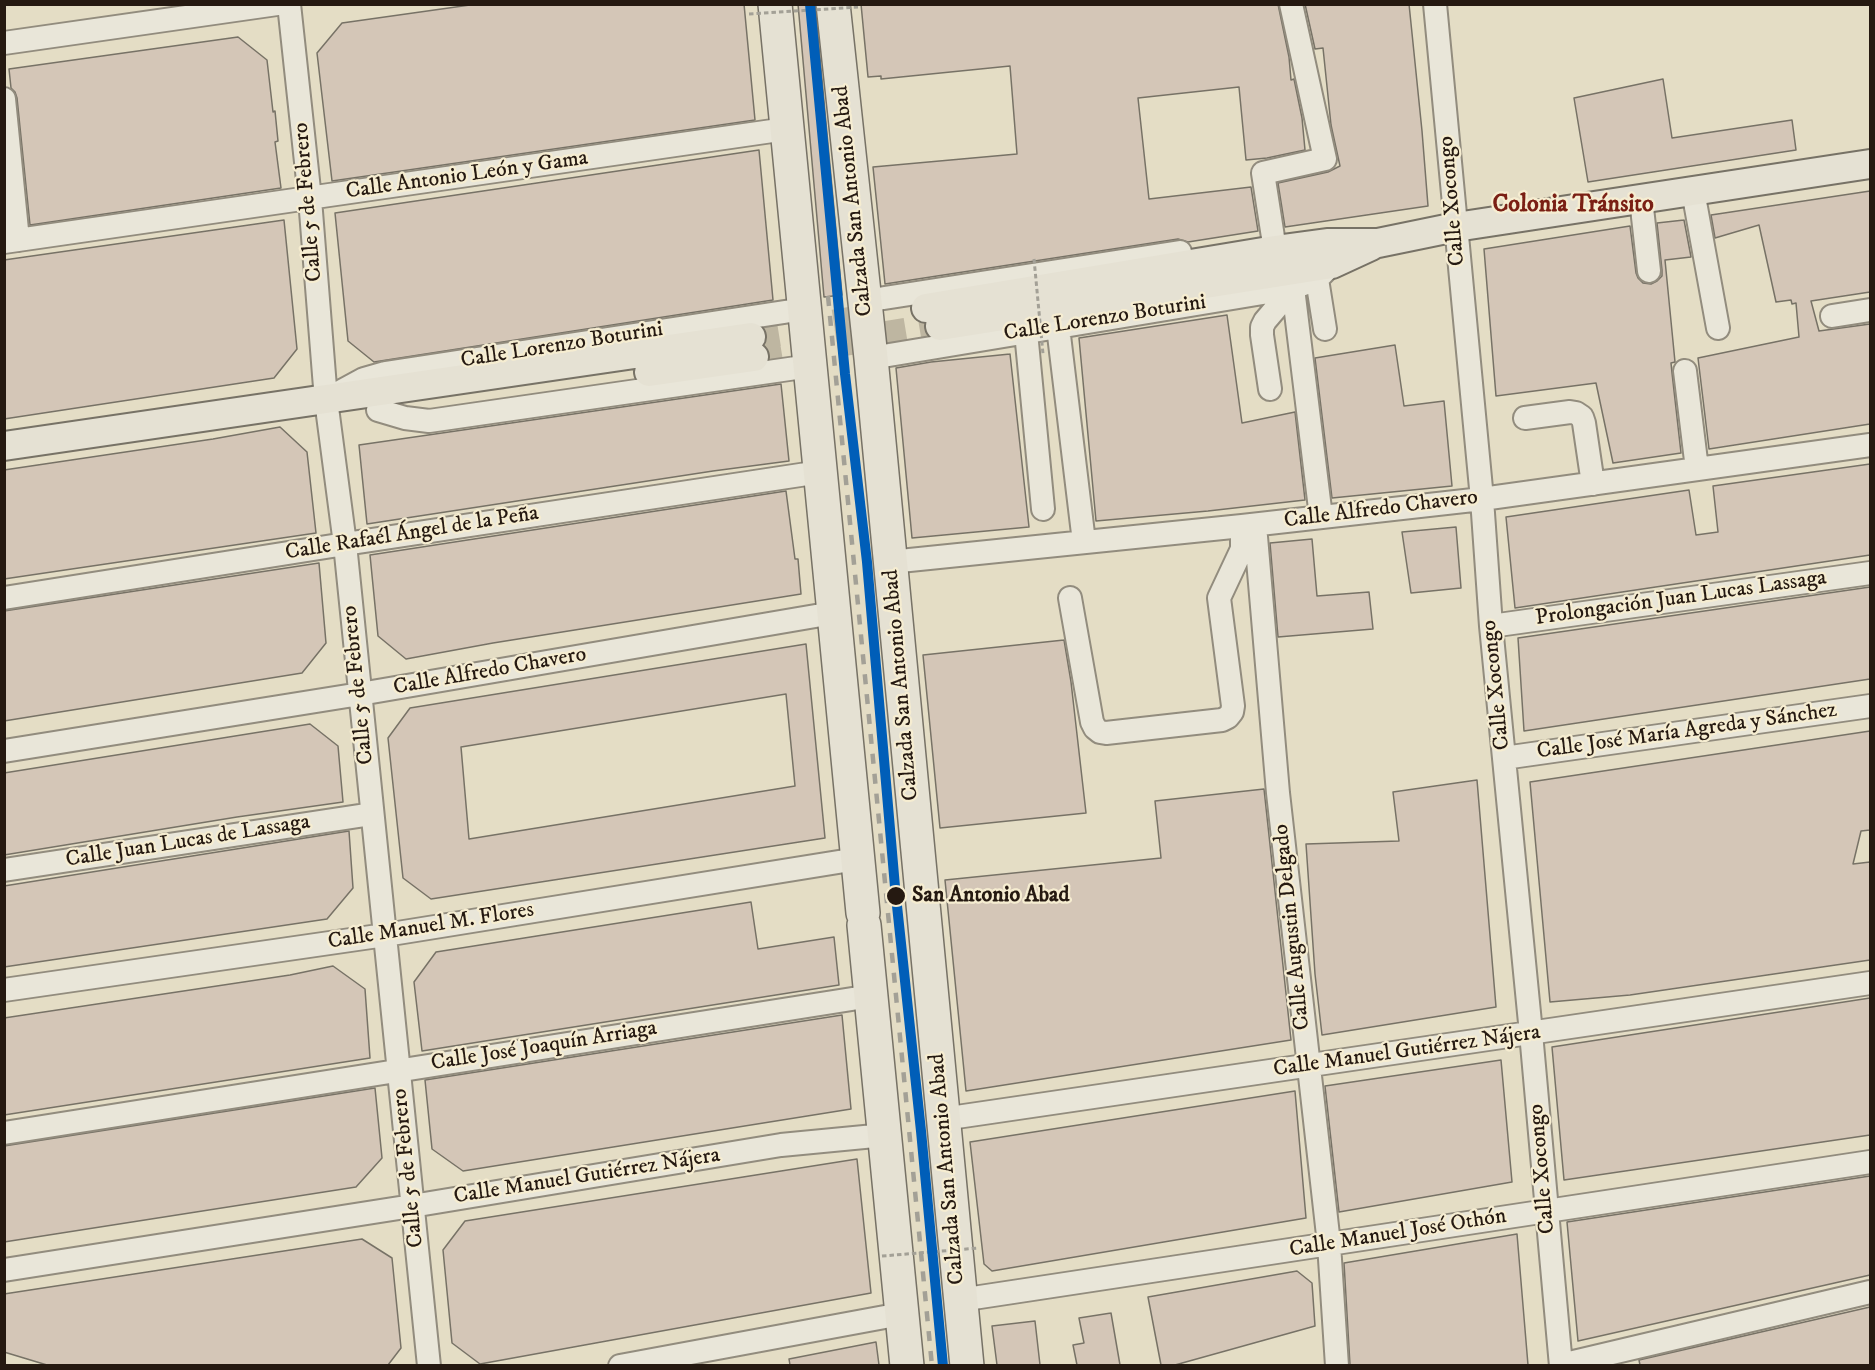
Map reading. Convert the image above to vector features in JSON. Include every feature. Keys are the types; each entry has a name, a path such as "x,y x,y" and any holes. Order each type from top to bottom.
{"highway":[{"name":"Calzada San Antonio Abad","path":"846,6 865,301 967,1365"},
{"path":"762,9 786,129 907,1365"}],"main road":[{"name":"Calle Lorenzo Boturini","path":"1378,243 1324,272 928,318 1275,250 1328,243 1378,243 1455,227 1870,164"},
{"name":"Calle Lorenzo Boturini","path":"4,446 326,400 752,347 378,410 326,400"}],"street":[{"path":"4,43 277,4"},
{"name":"Calle 5 de Febrero","path":"289,4 310,199 326,400 345,544 429,1365"},
{"path":"1275,250 1263,173 1325,159 1291,4"},
{"name":"Calle Xocongo","path":"1435,4 1561,1365"},
{"path":"4,99 11,241"},
{"name":"Calle Antonio León y Gama","path":"11,241 786,129"},
{"path":"1693,191 1718,328"},
{"path":"1641,199 1649,271"},
{"name":"Calle Lorenzo Boturini","path":"865,301 1241,243 1261,243 1275,250"},
{"path":"1324,272 1325,329"},
{"name":"Calle Lorenzo Boturini","path":"871,358 1293,288 1324,272"},
{"path":"1270,389 1262,327 1293,288"},
{"path":"1293,288 1321,517"},
{"name":"Calle Lorenzo Boturini","path":"326,400 364,380 385,373 804,309"},
{"path":"1832,316 1870,310"},
{"path":"1058,327 1084,542"},
{"path":"1026,332 1042,509"},
{"name":"Calle Lorenzo Boturini","path":"378,410 405,418 429,421 810,366"},
{"path":"1685,371 1697,469"},
{"path":"1525,418 1570,412 1582,417 1593,484"},
{"name":"Calle Alfredo Chavero","path":"890,562 1482,499 1870,445"},
{"name":"Calle Rafaél Ángel de la Peña","path":"4,598 820,472"},
{"path":"1070,598 1092,722 1100,732 1210,721 1228,717 1233,706 1219,598 1242,549 1248,525"},
{"name":"Calle Augustin Delgado","path":"1248,525 1329,1244 1338,1365"},
{"name":"Prolongación Juan Lucas Lassaga","path":"1491,626 1870,573"},
{"name":"Calle Alfredo Chavero","path":"4,751 360,694 833,613"},
{"name":"Calle José María Agreda y Sánchez","path":"1504,758 1870,706"},
{"name":"Calle Juan Lucas de Lassaga","path":"4,870 372,814"},
{"name":"Calle Manuel M. Flores","path":"4,990 385,935 857,859"},
{"name":"Calle Manuel Gutiérrez Nájera","path":"943,1119 1870,983"},
{"name":"Calle José Joaquín Arriaga","path":"4,1133 871,996"},
{"name":"Calle Manuel Gutiérrez Nájera","path":"4,1270 412,1206 781,1144 885,1135"},
{"name":"Calle Manuel José Othón","path":"960,1300 1870,1162"},
{"path":"1561,1365 1870,1292"},
{"path":"620,1365 902,1314"}],"path":[{"path":"762,9 846,6"},
{"path":"1034,259 1043,354"},
{"path":"882,1256 979,1248"}],"building":[{"path":"477,4 744,4 755,120 332,181 317,53 342,23"},
{"path":"798,4 815,4 842,295 824,297"},
{"path":"861,4 1278,4 1289,57 1291,80 1294,79 1302,118 1305,150 1246,160 1239,87 1138,98 1149,199 1251,187 1258,231 1188,242 1178,239 885,284 873,167 1017,154 1010,66 881,79 881,76 868,77"},
{"path":"1305,4 1409,4 1428,206 1285,227 1278,183 1328,172 1340,166 1331,125 1323,48 1315,49"},
{"path":"238,37 267,60 273,112 275,111 278,141 275,142 281,188 30,225 17,98 11,88 9,69"},
{"path":"1663,79 1672,138 1792,120 1796,150 1588,182 1574,98"},
{"path":"759,150 773,300 374,362 348,341 335,213"},
{"path":"1870,191 1870,292 1811,301 1819,331 1870,324 1870,424 1709,449 1698,358 1799,337 1796,303 1792,304 1791,300 1776,302 1759,225 1715,238 1711,215"},
{"path":"284,220 297,349 274,378 4,419 4,260"},
{"path":"1684,220 1691,257 1665,260 1675,362 1671,363 1681,453 1613,463 1596,383 1496,396 1484,249 1630,226 1636,273 1643,283 1651,284 1662,276 1657,223"},
{"path":"1227,315 1242,423 1295,412 1305,500 1096,521 1079,338"},
{"path":"1395,345 1404,406 1444,401 1452,486 1332,498 1315,358"},
{"path":"1010,354 1029,527 912,538 896,368"},
{"path":"781,384 789,461 367,524 359,445"},
{"path":"280,427 307,452 316,533 4,579 4,470"},
{"path":"1870,464 1870,555 1515,608 1506,517 1689,490 1696,535 1718,532 1713,486"},
{"path":"786,491 795,559 798,559 801,594 406,659 378,636 370,555"},
{"path":"1456,527 1461,588 1411,593 1402,532"},
{"path":"1312,539 1317,596 1369,592 1373,629 1278,637 1270,543"},
{"path":"319,563 326,643 302,673 4,721 4,611"},
{"path":"1870,587 1870,679 1524,731 1518,638"},
{"path":"1064,640 1086,813 940,828 923,655"},
{"path":"806,644 825,838 431,899 403,878 388,738 410,708","holes":["786,694 795,786 469,839 461,747"]},
{"path":"310,724 338,746 343,802 4,855 4,773"},
{"path":"1870,731 1870,830 1861,831 1853,864 1870,862 1870,960 1630,995 1550,1002 1530,782"},
{"path":"1477,780 1496,1007 1322,1035 1315,974 1306,844 1399,841 1393,792"},
{"path":"1264,789 1291,1040 966,1091 945,880 1161,858 1155,801"},
{"path":"349,831 353,888 327,919 4,967 4,886"},
{"path":"751,902 758,949 834,937 839,985 422,1051 414,982 436,952"},
{"path":"333,966 365,989 370,1058 4,1115 4,1018 290,975"},
{"path":"1870,998 1870,1135 1564,1180 1552,1047"},
{"path":"842,1015 851,1109 463,1171 432,1149 425,1080"},
{"path":"1501,1060 1512,1182 1339,1212 1325,1086"},
{"path":"375,1088 382,1158 356,1187 4,1242 4,1146"},
{"path":"1295,1091 1306,1218 992,1271 984,1264 970,1142"},
{"path":"857,1159 871,1293 480,1364 452,1343 443,1250 465,1221"},
{"path":"1870,1176 1870,1275 1578,1341 1567,1222"},
{"path":"1517,1234 1528,1365 1350,1365 1344,1263"},
{"path":"362,1239 392,1258 401,1348 388,1365 47,1365 4,1352 4,1294"},
{"path":"1297,1271 1312,1283 1315,1326 1175,1365 1161,1365 1148,1297"},
{"path":"1870,1307 1870,1365 1640,1365 1639,1360"},
{"path":"1111,1313 1120,1365 1077,1365 1073,1345 1084,1343 1079,1318"},
{"path":"1035,1321 1040,1365 997,1365 992,1326"},
{"path":"876,1342 879,1365 790,1365 789,1359"}],"tunnel":[{"path":"751,337 874,317"},
{"path":"754,357 929,328"}],"railway":[{"path":"828,296 932,1366"}],"transit line":[{"path":"810,4 845,374 867,562 895,887 943,1366"}],"place":[{"name":"San Antonio Abad","path":"896,896"}],"district":[{"name":"Colonia Tránsito","path":"1573,206"}]}
